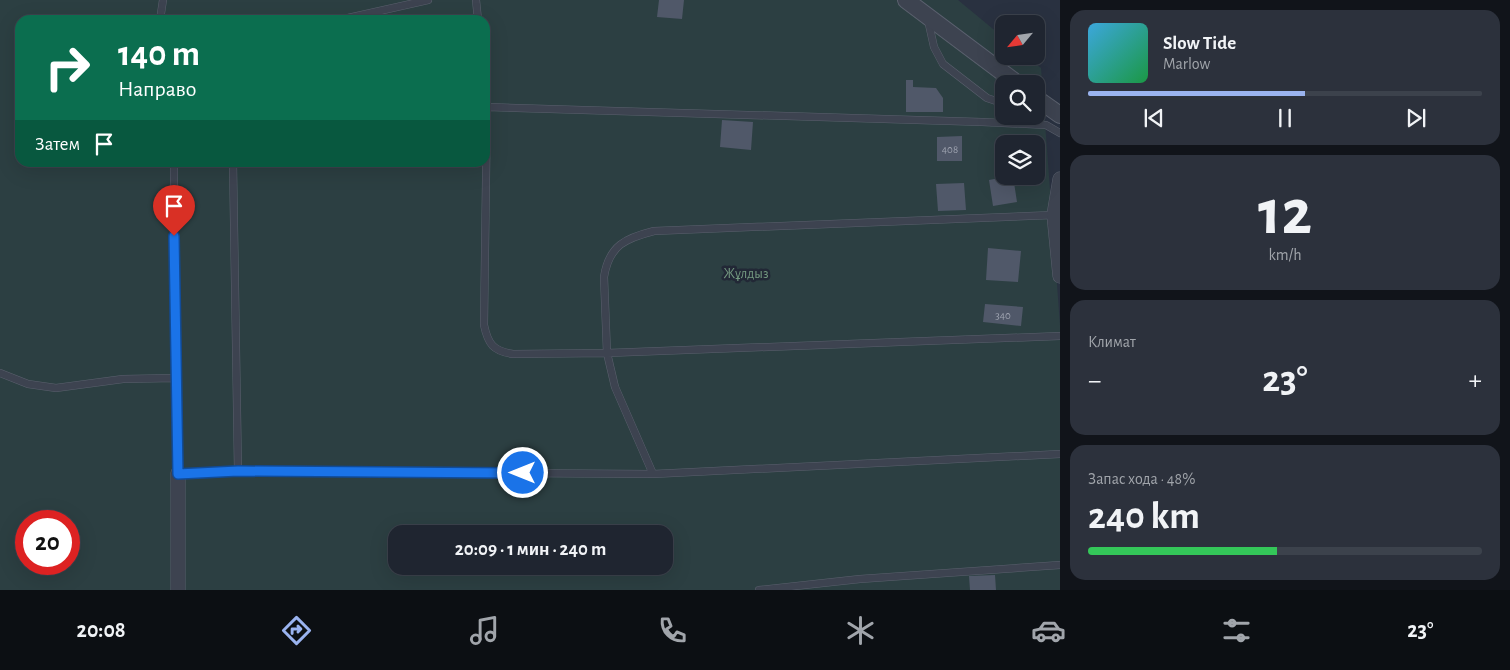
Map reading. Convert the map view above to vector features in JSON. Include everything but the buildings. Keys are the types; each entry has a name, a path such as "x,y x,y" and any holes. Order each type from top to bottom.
{"street":[{"path":"906,0 1006,75"},
{"path":"1045,105 1060,115"},
{"path":"1060,179 1054,215 1060,276"},
{"path":"178,474 178,590"}],"lane":[{"path":"161,15 163,0"},
{"path":"360,15 423,0"},
{"path":"476,0 478,15"},
{"path":"926,15 931,37 943,64 987,98 995,101"},
{"path":"490,107 982,122 1046,125 1060,133"},
{"path":"174,167 175,378 178,474 238,471 653,474 1060,454"},
{"path":"233,167 238,471"},
{"path":"485,167 484,325 486,336 493,348 504,353 607,353 1060,336"},
{"path":"653,474 615,387 607,353 604,276 606,264 614,250 626,240 654,231 1054,215"},
{"path":"0,373 28,384 56,388 108,381 175,378"},
{"path":"759,590 860,580 1060,565"}],"green space":[{"name":"Жұлдыз","path":"0,0 958,0 995,31 995,65 1037,65 1041,68 1042,75 995,75 995,125 1045,125 1045,122 1060,325 1060,590 0,590"}],"route":[{"path":"174,236 178,474 238,471 523,473"}]}
